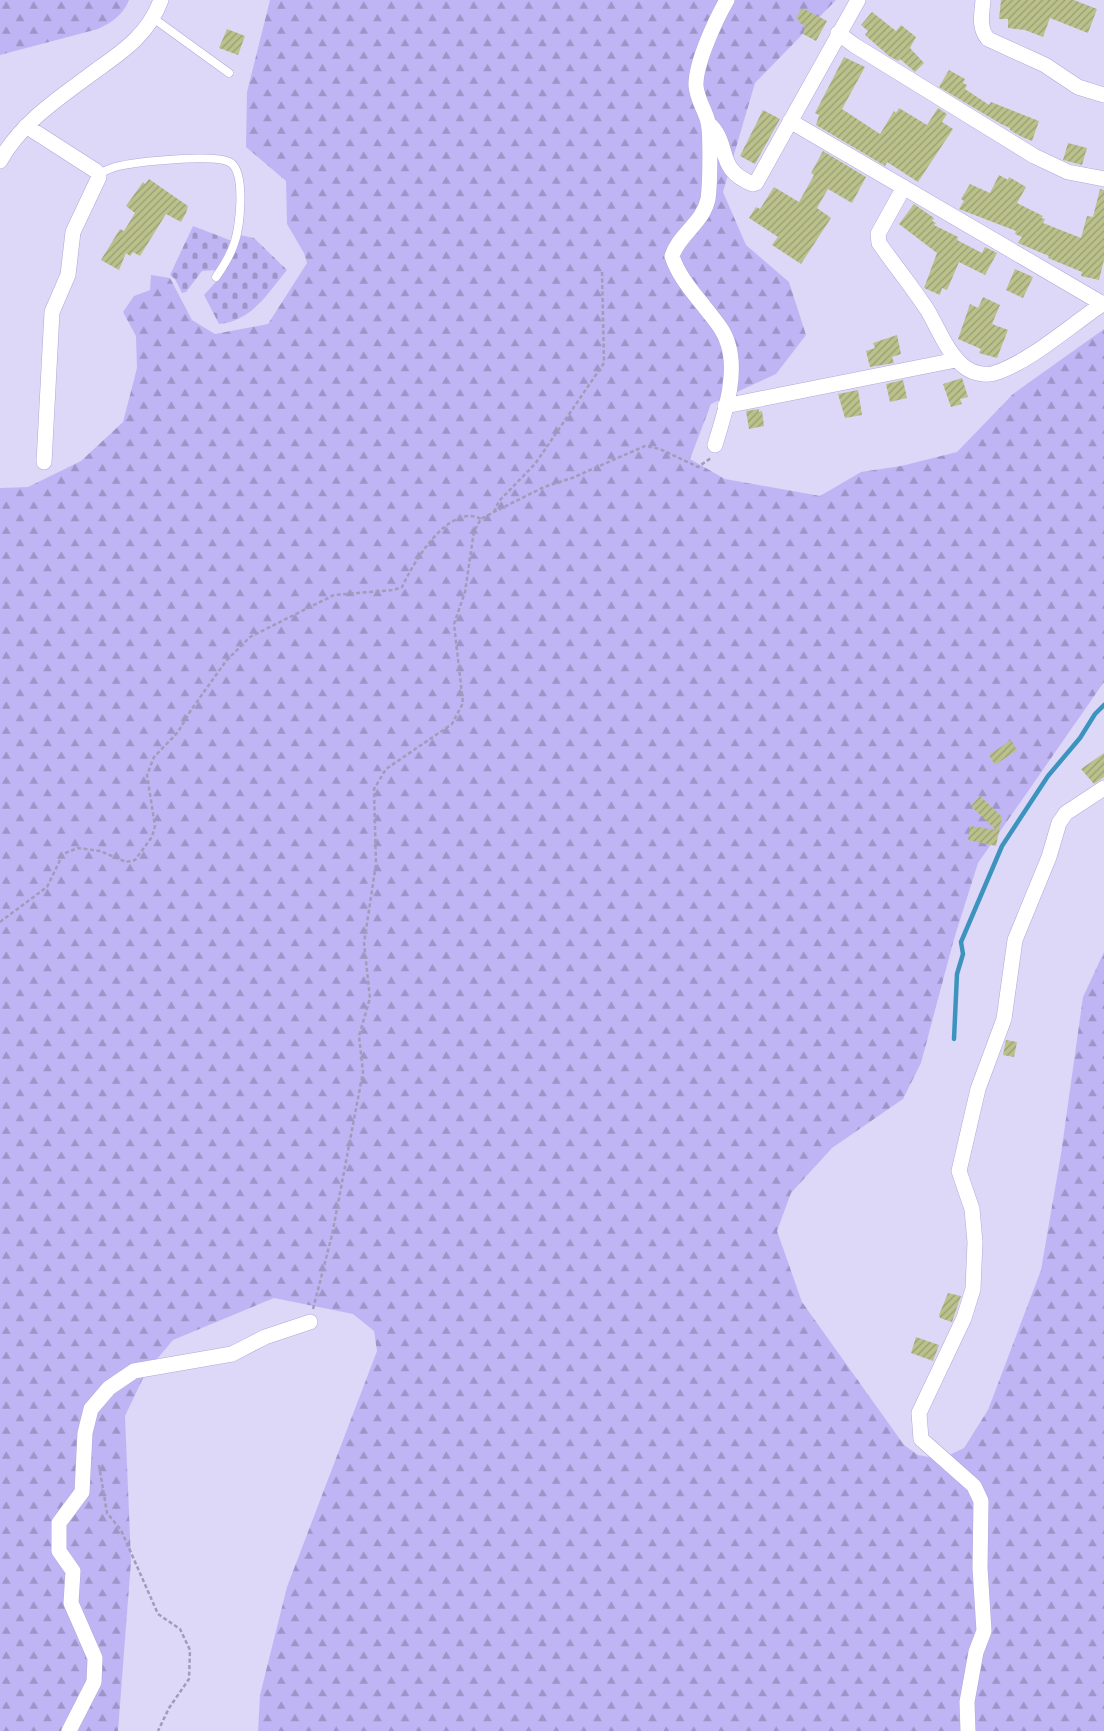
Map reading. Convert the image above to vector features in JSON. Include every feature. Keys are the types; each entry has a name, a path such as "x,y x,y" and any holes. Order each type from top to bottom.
{"street":[{"path":"0,161 26,126 119,54 144,32 154,18 161,0"},
{"path":"715,445 724,423 725,406 732,371 728,343 723,332 690,289 672,256 674,250 699,221 708,201 708,123 701,104 696,78 716,22 727,0"},
{"path":"708,123 716,130 732,172 738,178 753,184 759,180 838,33 858,0"},
{"path":"983,0 981,22 983,33 988,39 1045,65 1078,86 1104,95"},
{"path":"838,33 862,50 1034,156 1068,172 1104,179"},
{"path":"790,121 904,187 1103,304 1036,351 994,373 984,374 968,370 956,360 924,306 877,238 904,187"},
{"path":"26,126 96,171 98,177 73,232 68,275 52,312 44,462"},
{"path":"725,406 956,360"},
{"path":"968,1731 967,1702 976,1652 984,1632 980,1568 981,1501 974,1486 921,1439 919,1413 964,1318 973,1289 975,1242 972,1209 959,1171 978,1089 1004,1019 1015,940 1049,857 1059,822 1066,813 1104,788"},
{"path":"69,1731 94,1682 95,1658 71,1602 73,1571 59,1551 59,1523 82,1492 85,1433 90,1409 108,1388 134,1371 232,1354 264,1337 310,1322"}],"lane":[{"path":"154,18 229,72"},
{"path":"97,174 115,167 200,158 230,162 237,168 241,182 237,231 226,263 216,277"}],"path":[{"path":"494,512 499,501 535,464 604,363 602,270"},
{"path":"310,1322 332,1235 362,1072 359,1036 370,998 364,943 376,864 374,789 386,769 452,724 462,703 454,624 465,592 474,531 481,519 544,487 572,478 645,446 660,449 698,467 710,461 715,445"},
{"path":"0,922 47,886 63,854 78,848 100,851 126,862 135,860 152,837 156,826 148,775 154,757 178,732 191,710 226,661 250,637 334,595 394,590 402,587 415,561 447,525 462,516 474,515 481,519"},
{"path":"98,1456 107,1513 121,1530 158,1614 180,1629 190,1650 189,1679 169,1708 158,1731"}],"green space":[{"path":"0,0 129,0 124,10 108,24 98,29 0,55"},
{"path":"270,0 836,0 755,83 723,192 746,245 789,282 806,335 776,374 711,404 690,459 725,479 820,496 861,472 901,466 957,452 1013,394 1104,329 1104,682 978,863 954,939 921,1063 903,1099 832,1148 791,1193 777,1231 802,1302 904,1445 918,1455 941,1459 964,1448 988,1410 1041,1270 1061,1154 1083,997 1104,952 1104,1731 258,1731 260,1695 287,1587 377,1351 374,1331 353,1314 274,1298 173,1340 146,1372 125,1416 131,1561 118,1731 0,1731 0,488 28,487 81,461 123,422 137,368 136,336 123,312 134,296 150,290 151,275 170,278 192,320 215,334 268,324 307,263 304,253 287,224 286,181 246,147 247,92"},
{"path":"193,226 232,241 216,270 202,271 186,292 182,293 175,279 170,275"},
{"path":"240,235 254,238 287,270 266,297 250,311 231,322 219,324 204,295 225,272"}],"building":[{"path":"1001,0 1074,0 1097,9 1088,33 1050,18 1043,37 1025,30 1008,28 1008,19 999,19"},
{"path":"802,8 827,21 816,41 803,34 805,26 798,22 799,20 796,18"},
{"path":"872,12 896,31 901,25 916,37 910,48 924,63 915,72 900,59 898,61 889,56 865,35 868,31 861,25"},
{"path":"227,29 245,36 238,55 219,48"},
{"path":"844,57 865,67 842,109 880,134 894,111 896,113 899,108 927,125 938,108 947,114 942,122 953,129 918,182 887,162 885,166 816,125 819,115 815,113"},
{"path":"949,70 965,79 963,83 967,85 965,89 989,105 991,102 1039,121 1032,141 1022,137 1010,130 1010,128 939,87"},
{"path":"763,110 780,119 755,164 740,156"},
{"path":"1068,143 1087,148 1082,165 1063,160"},
{"path":"823,151 866,177 852,203 828,189 817,208 831,218 801,264 772,245 778,237 749,218 756,207 760,209 774,187 799,202 814,175 811,173"},
{"path":"999,175 1008,180 1009,177 1026,187 1017,203 1043,216 1041,218 1045,219 1043,223 1081,238 1087,216 1093,217 1100,189 1104,190 1104,260 1099,280 1081,276 1082,272 1018,243 1022,237 1015,234 1016,231 959,209 964,201 961,199 970,184 990,193"},
{"path":"149,179 188,206 186,213 181,222 166,214 140,256 133,252 130,256 126,253 119,270 101,260 120,229 124,231 135,213 126,206 143,182 145,184"},
{"path":"914,204 934,218 932,221 936,223 934,225 958,237 957,240 982,253 985,247 997,253 985,275 959,262 947,290 942,288 940,295 924,288 937,253 899,224"},
{"path":"1015,269 1033,277 1023,298 1006,290"},
{"path":"983,297 1000,305 992,324 1008,330 997,358 979,353 981,349 958,339 970,304 978,308"},
{"path":"897,335 901,354 892,357 894,363 870,367 866,351 875,348 873,343"},
{"path":"962,378 968,397 960,399 962,404 951,407 943,384"},
{"path":"903,380 907,398 890,402 886,384"},
{"path":"858,390 862,415 845,418 838,394"},
{"path":"759,409 759,412 762,411 764,426 749,429 746,411"},
{"path":"1011,740 1017,750 995,765 989,755"},
{"path":"1104,753 1104,777 1094,784 1081,769"},
{"path":"980,796 1002,817 996,846 968,840 970,826 996,830 971,806"},
{"path":"1006,1040 1017,1042 1014,1057 1003,1055"},
{"path":"948,1293 961,1296 952,1322 940,1318 939,1315"},
{"path":"916,1337 939,1345 933,1361 911,1353"}],"waterway":[{"path":"954,1039 957,974 963,954 961,942 1002,846 1048,776 1080,738 1095,714 1104,705"}]}
